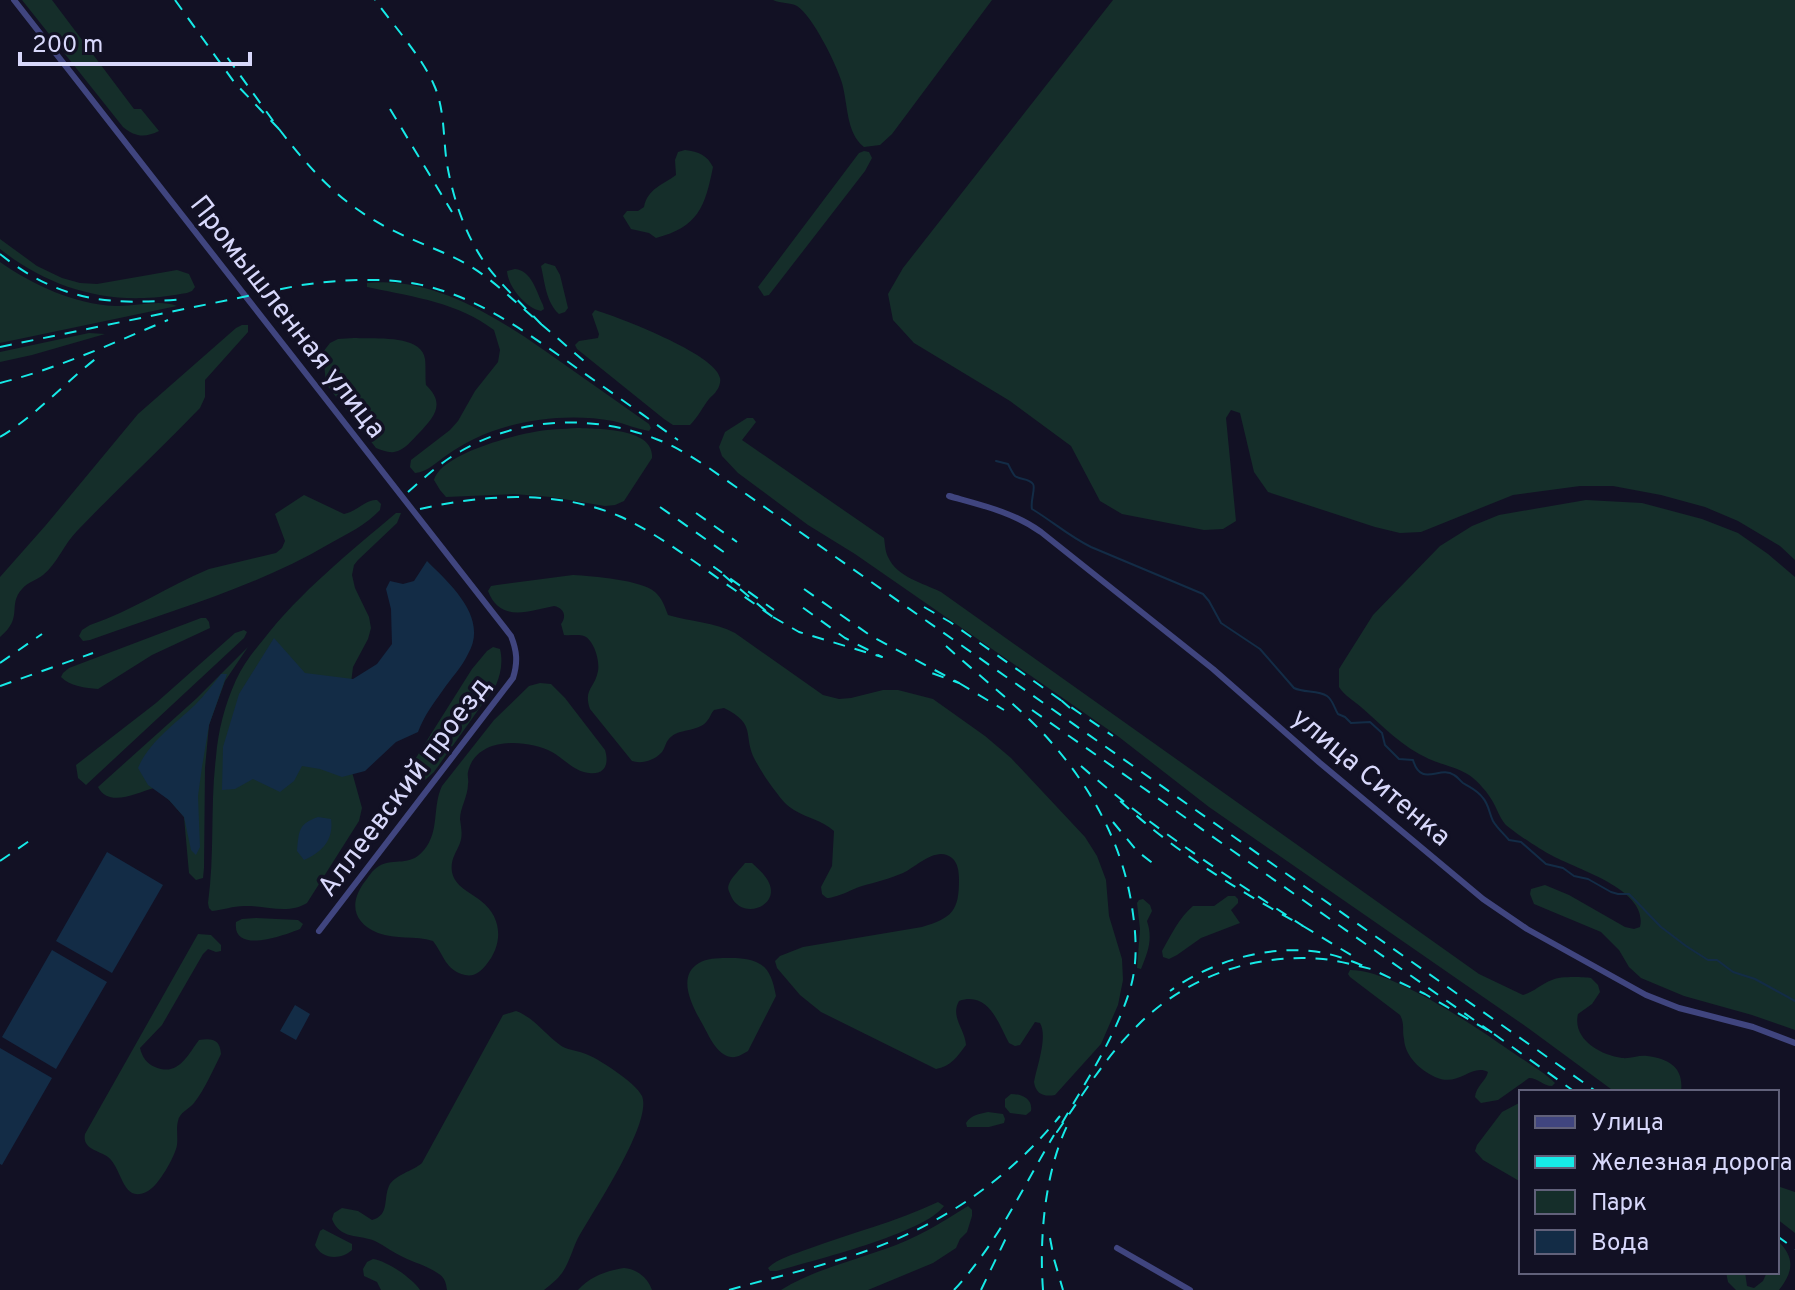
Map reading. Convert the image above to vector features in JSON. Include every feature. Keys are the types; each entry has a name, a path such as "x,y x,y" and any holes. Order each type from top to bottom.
{"street":[{"name":"Промышленная улица","path":"14,0 511,636 517,665"},
{"name":"улица Ситенка","path":"949,496 1007,513 1041,532 1213,669 1483,899 1527,929 1662,1002 1695,1014 1753,1027 1795,1043"},
{"name":"Аллеевский проезд","path":"319,931 513,678 517,665"},
{"path":"1117,1248 1190,1290"}],"green space":[{"path":"22,0 52,0 134,109 141,109 159,131 140,135 123,127"},
{"path":"773,0 992,0 892,134 880,145 864,147 854,134 839,75 817,30 797,6"},
{"path":"1113,0 1795,0 1795,560 1780,546 1738,521 1705,507 1613,486 1580,486 1513,495 1421,532 1400,533 1375,527 1268,492 1254,472 1240,413 1231,410 1226,418 1236,521 1223,529 1204,530 1122,514 1100,501 1071,446 1010,401 914,343 893,320 888,294 903,268"},
{"path":"685,150 702,155 713,167 707,193 697,213 682,228 656,238 631,229 623,216 627,211 638,211 644,207 652,191 676,175 675,160 678,152"},
{"path":"869,152 872,158 865,171 769,295 764,296 758,287 859,153"},
{"path":"0,239 37,266 80,283 97,284 177,270 189,274 195,287 187,293 149,298 86,292 50,280 16,261 0,249"},
{"path":"0,262 40,286 84,302 115,306 163,303 177,306 0,343"},
{"path":"545,263 555,266 560,275 568,308 565,312 559,314 549,298 541,266"},
{"path":"515,269 529,278 544,309 541,311 530,306 514,290 507,271"},
{"path":"367,283 421,287 474,307 546,352 651,428 649,431 613,421 578,418 524,422 474,439 428,469 415,473 410,467 411,460 458,421 475,391 498,362 500,350 494,330 466,313 436,302 367,287"},
{"path":"595,310 665,338 714,368 720,378 718,388 690,425 673,425 664,419 577,349 575,345 579,341 598,338 592,314"},
{"path":"242,325 248,325 248,332 205,380 205,397 200,408 77,531 48,570 22,589 16,601 14,618 0,637 0,577 138,414"},
{"path":"89,333 105,334 0,362 0,352"},
{"path":"338,339 396,340 415,345 422,351 426,385 435,398 436,410 419,433 398,451 376,448 326,384 323,352"},
{"path":"747,418 753,418 756,422 742,440 884,538 887,555 898,570 941,592 1479,974 1523,995 1556,979 1591,978 1600,992 1592,1004 1578,1014 1577,1023 1583,1038 1597,1049 1614,1056 1647,1056 1669,1062 1678,1071 1681,1090 1612,1090 1209,807 1119,737 855,554 808,525 738,473 722,456 719,447 725,432"},
{"path":"578,428 624,432 645,441 651,448 652,458 624,501 605,506 514,494 446,497 434,480 449,463 493,442 545,430"},
{"path":"304,495 344,514 373,500 381,504 380,510 356,529 272,573 90,640 83,641 79,636 90,625 209,569 276,553 285,541 275,514"},
{"path":"1586,500 1642,503 1702,519 1738,533 1795,577 1795,1030 1684,996 1641,978 1601,932 1534,904 1531,889 1545,885 1625,927 1640,927 1640,914 1622,891 1546,853 1514,831 1505,824 1488,795 1472,778 1410,748 1339,687 1339,669 1373,615 1440,546 1472,526 1499,515"},
{"path":"396,513 401,513 397,523 358,560 352,575 371,628 353,667 349,699 352,772 362,808 359,821 307,903 292,908 244,906 212,911 208,903 217,747 225,708 236,680 256,649 293,605"},
{"path":"573,575 616,579 648,588 660,597 668,615 735,633 823,695 839,699 898,690 933,699 1011,758 1085,837 1097,856 1106,880 1109,916 1122,959 1123,980 1118,1005 1101,1044 1055,1095 1041,1094 1034,1082 1042,1044 1040,1023 1035,1022 1020,1045 1015,1046 1009,1043 985,1004 978,1000 959,1001 956,1012 966,1045 950,1063 936,1069 821,1012 800,995 777,968 775,961 780,956 803,947 922,927 940,920 952,912 957,899 959,877 956,862 946,855 933,855 898,875 826,897 821,887 832,866 834,831 794,810 782,800 755,760 745,725 724,708 714,710 700,727 672,736 655,758 643,762 632,761 590,709 589,693 598,667 596,651 588,638 564,635 561,624 564,613 557,607 508,611 493,601 488,591 491,586"},
{"path":"206,618 210,628 152,655 98,689 73,684 61,677 69,668"},
{"path":"247,632 244,638 86,785 78,778 76,765 156,703 235,633"},
{"path":"248,647 225,681 209,725 205,768 204,868 203,878 196,880 189,873 184,817 169,800 154,788 116,798 109,797 98,787 197,698"},
{"path":"493,647 500,649 501,658 496,685 434,772 419,781 412,772 414,761 472,669"},
{"path":"551,684 565,698 605,750 606,764 599,772 584,772 552,752 517,743 492,746 473,760 460,815 461,840 452,872 460,885 493,915 498,940 486,965 477,973 465,975 449,966 433,941 385,935 370,929 356,913 356,899 363,884 377,868 385,863 413,859 424,850 432,835 442,786 494,720 529,686"},
{"path":"745,863 752,863 769,883 769,898 758,908 743,908 736,904 728,890 730,881"},
{"path":"1228,896 1238,899 1231,910 1240,923 1201,938 1169,959 1163,957 1162,951 1172,933 1193,906 1214,906"},
{"path":"1143,899 1152,911 1147,921 1149,945 1141,969 1137,968 1140,929 1137,903"},
{"path":"256,918 298,920 303,924 300,929 272,938 242,938 237,932 236,922"},
{"path":"198,934 211,935 221,945 221,951 208,949 203,954 162,1025 140,1048 147,1062 163,1069 181,1063 199,1040 214,1041 219,1045 221,1054 198,1098 179,1118 177,1145 166,1171 148,1191 133,1193 124,1184 113,1162 88,1146 85,1134"},
{"path":"736,958 753,961 765,968 772,979 776,996 748,1051 733,1057 722,1053 711,1039 691,1002 687,985 688,976 699,963"},
{"path":"1350,970 1389,979 1435,1002 1555,1083 1549,1086 1529,1078 1498,1100 1481,1103 1475,1097 1488,1072 1476,1071 1443,1080 1424,1070 1407,1051 1400,1015 1350,977"},
{"path":"516,1011 563,1047 589,1055 624,1078 642,1096 643,1109 630,1147 556,1280 544,1290 447,1290 444,1279 435,1271 375,1241 345,1233 335,1226 332,1219 334,1213 342,1208 358,1211 372,1220 378,1218 385,1206 391,1182 422,1163 503,1015"},
{"path":"1011,1094 1026,1098 1031,1111 1026,1115 1010,1113 1005,1107 1005,1099"},
{"path":"1519,1103 1519,1181 1483,1160 1475,1151 1502,1112"},
{"path":"988,1112 1003,1114 1004,1123 967,1127 970,1118"},
{"path":"1779,1187 1795,1192 1795,1233 1779,1221"},
{"path":"938,1202 944,1206 933,1216 892,1236 777,1271 768,1268 787,1257"},
{"path":"968,1206 972,1216 967,1232 956,1248 933,1263 868,1290 781,1290 818,1272 907,1240"},
{"path":"323,1229 352,1244 352,1250 337,1257 322,1254 315,1245"},
{"path":"1779,1242 1787,1252 1790,1270 1779,1290 1736,1290 1728,1282 1726,1274 1745,1274 1747,1286 1754,1288 1766,1274 1779,1274"},
{"path":"373,1259 399,1271 420,1290 381,1290 377,1282 364,1276 363,1269"},
{"path":"624,1268 641,1275 652,1290 578,1290 599,1275"}],"water":[{"path":"427,561 456,591 471,615 474,628 466,659 429,710 418,732 396,742 365,771 342,777 302,766 294,781 280,792 253,779 235,789 222,790 223,747 239,694 274,638 305,673 353,679 377,664 392,644 391,609 386,589 390,581 403,584 414,581"},
{"path":"221,674 227,674 209,725 202,767 198,796 200,847 196,855 191,850 184,817 169,800 148,785 138,768 156,742 195,705"},
{"path":"318,817 331,819 331,833 321,849 304,860 297,851 299,833 307,822"},
{"path":"107,852 163,885 112,973 56,941"},
{"path":"52,950 107,982 56,1069 2,1037"},
{"path":"295,1005 310,1014 296,1040 280,1031"},
{"path":"0,1048 52,1078 2,1165 0,1164"}],"waterway":[{"path":"996,461 1008,464 1015,476 1033,484 1032,509 1091,547 1203,594 1221,623 1260,649 1294,688 1327,696 1338,714 1351,723 1370,722 1382,733 1385,745 1399,759 1413,760 1421,773 1449,773 1476,791 1485,801 1495,824 1509,840 1521,842 1546,864 1563,868 1611,892 1629,894 1661,927 1686,946 1708,960 1717,960 1733,972 1755,979 1795,1001"}],"railway":[{"path":"175,0 234,82 279,129 227,57"},
{"path":"279,129 304,160 343,199 392,230 470,266 541,324 506,289 479,255 453,191 438,94 415,53 375,0"},
{"path":"390,109 452,212"},
{"path":"0,254 44,282 87,297 133,302 184,299"},
{"path":"0,347 301,285 388,280 417,284 461,297 502,318 678,440"},
{"path":"0,383 65,363 168,320"},
{"path":"541,324 584,361"},
{"path":"0,437 26,419 98,357"},
{"path":"408,492 461,451 507,431 532,426 557,423 608,426 670,445 709,468 1594,1090"},
{"path":"420,509 470,500 521,497 546,498 596,508 650,532 773,617 714,567 774,610"},
{"path":"660,507 728,555"},
{"path":"696,513 737,542"},
{"path":"804,589 871,636 959,683 926,671"},
{"path":"773,617 799,632 882,657 845,638 795,602"},
{"path":"924,607 1062,701"},
{"path":"0,663 42,634"},
{"path":"946,646 1030,720 1058,750 1100,812 1127,882 1135,937 1131,986 1108,1043 1057,1132 1126,1037 1157,1008 1200,981 1248,964 1298,958 1329,960 1371,969 1319,952 1274,951 1219,965 1170,991"},
{"path":"0,686 93,653"},
{"path":"959,683 1004,710"},
{"path":"1070,708 1062,701 1113,736"},
{"path":"1032,710 1494,1034 1425,994 1371,969"},
{"path":"1081,766 1161,830 1303,926 1206,868 1160,835 1117,798"},
{"path":"1113,822 1137,851 1159,868"},
{"path":"0,861 35,837"},
{"path":"1303,926 1351,955"},
{"path":"1494,1034 1572,1090"},
{"path":"729,1290 859,1253 929,1224 1000,1177 1060,1116"},
{"path":"1043,1290 1042,1248 1049,1182 1069,1122"},
{"path":"954,1290 996,1235 1054,1135"},
{"path":"981,1290 1007,1236"},
{"path":"1779,1237 1795,1249"},
{"path":"1050,1238 1063,1290"}]}
